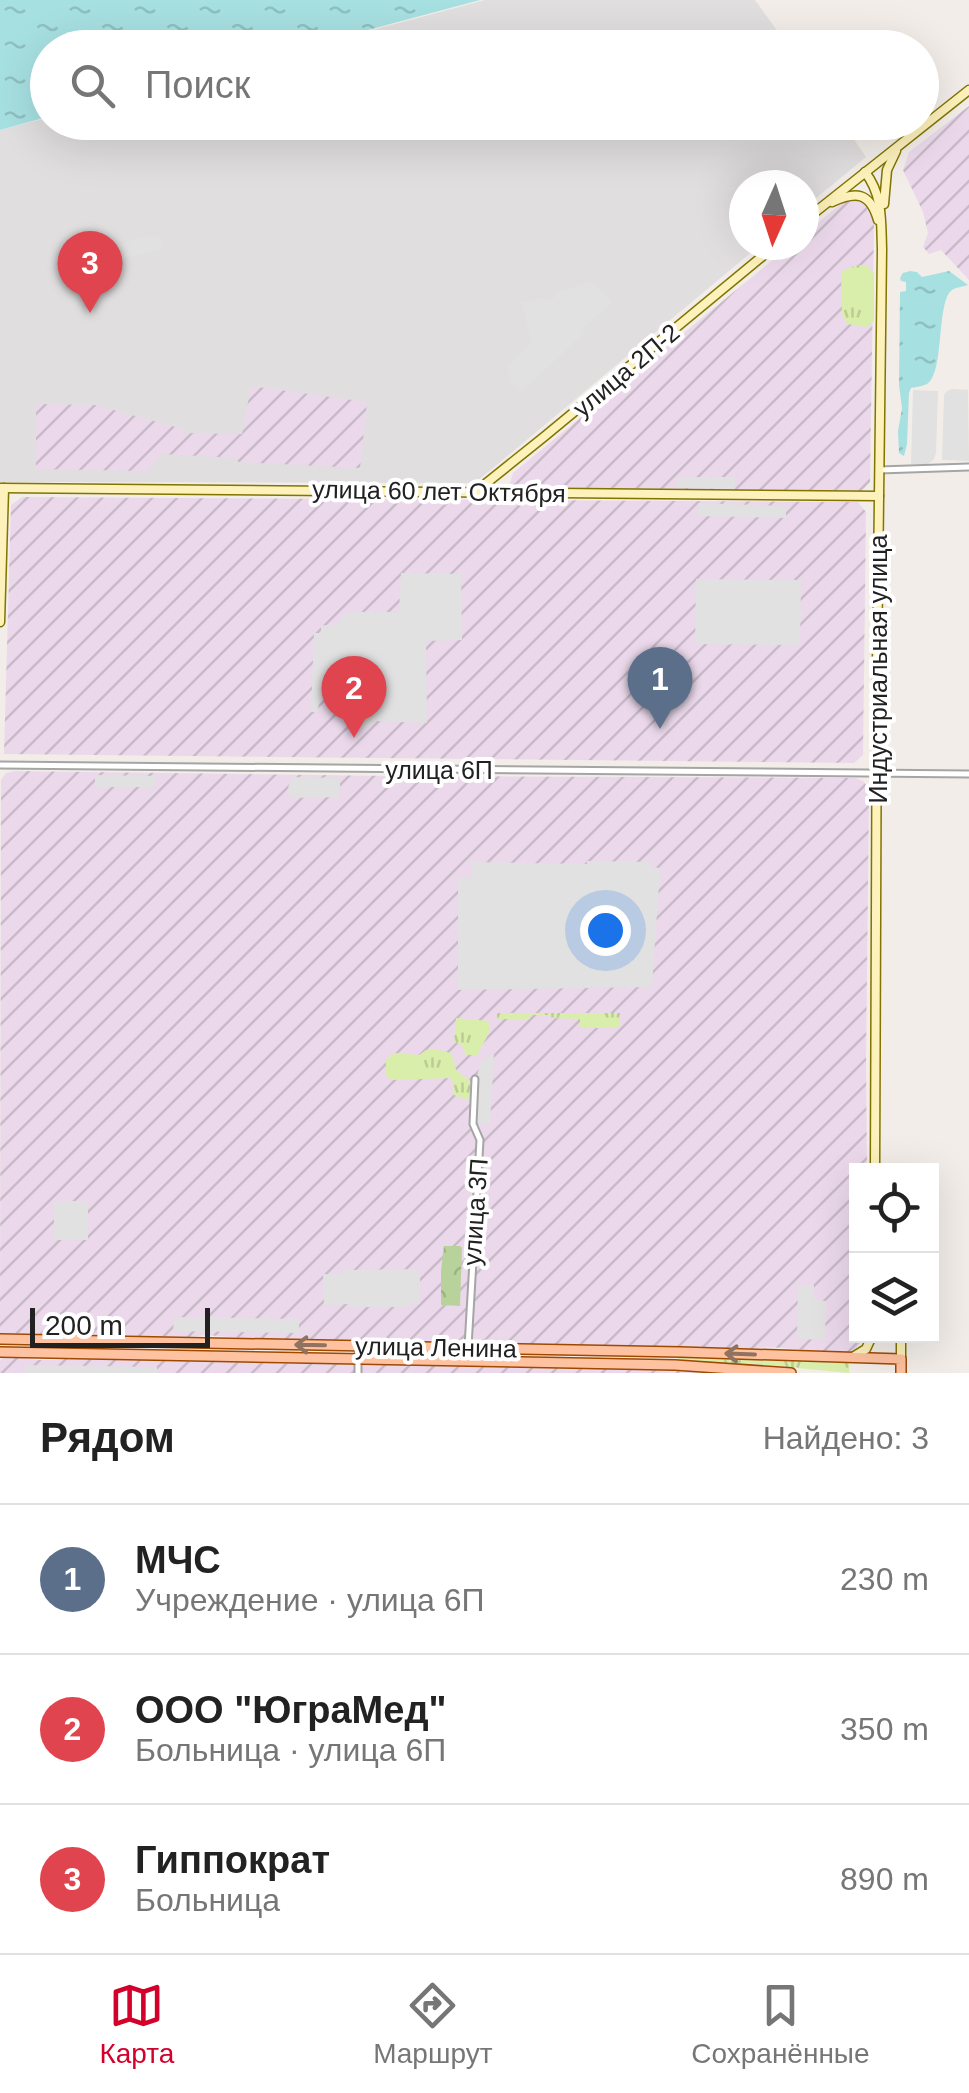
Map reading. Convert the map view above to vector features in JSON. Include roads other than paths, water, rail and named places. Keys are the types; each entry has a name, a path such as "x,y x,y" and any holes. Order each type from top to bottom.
{"main road":[{"path":"939,113 969,90"},
{"path":"819,208 902,141"},
{"path":"882,249 886,170 902,141"},
{"name":"Индустриальная улица","path":"864,172 879,198 882,249 875,1163"},
{"path":"822,206 852,195 870,202 882,249"},
{"name":"улица 2П-2","path":"474,492 758,260"},
{"path":"0,622 2,488"},
{"name":"улица 60 лет Октября","path":"2,488 878,496"},
{"name":"улица Ленина","path":"0,1339 901,1359"},
{"path":"127,1354 128,1341"},
{"path":"851,1358 869,1343"},
{"path":"867,1371 872,1343"},
{"path":"901,1343 901,1373"},
{"path":"579,1350 579,1363"},
{"name":"улица Ленина","path":"0,1352 693,1366 791,1373"},
{"path":"851,1358 867,1371"}],"street":[{"path":"879,470 969,468"},
{"name":"улица 6П","path":"0,765 969,774"},
{"name":"улица 3П","path":"468,1347 480,1140 473,1124 475,1080"},
{"path":"358,1346 358,1373"}],"water":[{"path":"0,0 480,0 368,30 30,30 30,122 0,130"},
{"path":"910,271 922,277 949,271 968,285 953,289 947,297 933,377 926,384 911,388 909,393 904,456 899,453 898,431 902,408 900,292 906,291 906,282 900,278"}],"place":[{"name":"Гиппократ","path":"90,313"},
{"name":"МЧС","path":"660,729"},
{"name":"ООО \"ЮграМед\"","path":"354,738"}]}
